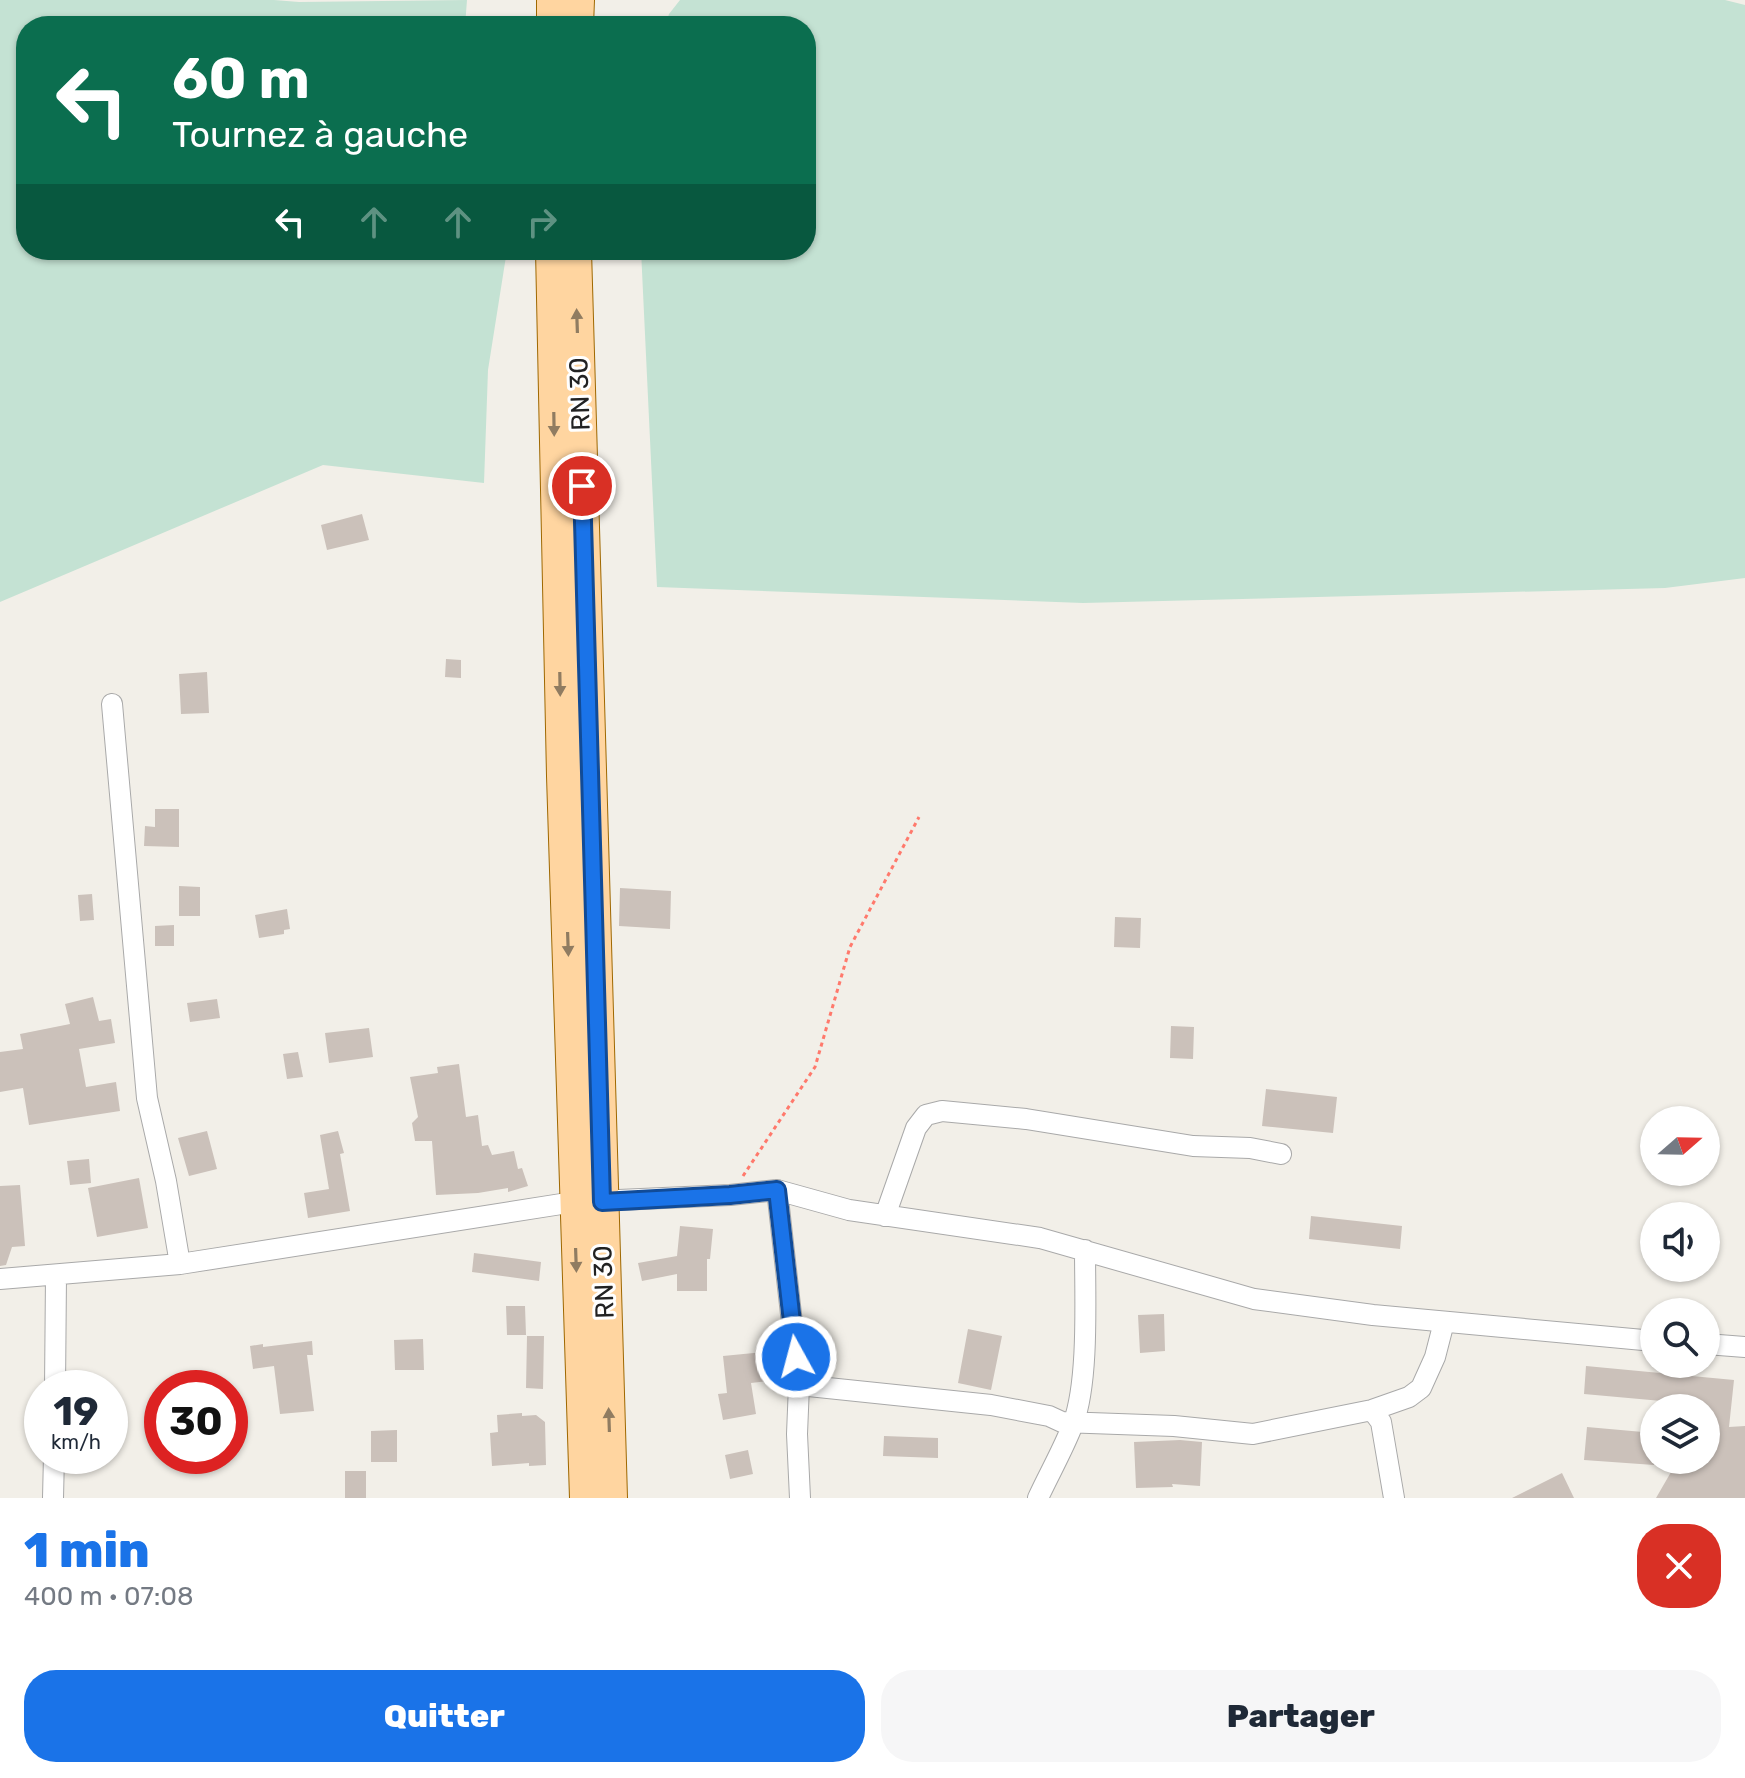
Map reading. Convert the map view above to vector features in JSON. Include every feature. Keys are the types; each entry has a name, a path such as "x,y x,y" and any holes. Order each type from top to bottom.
{"main road":[{"name":"RN 30","path":"563,260 588,1202 585,1498"},
{"name":"RN 30","path":"588,1202 612,1498"}],"street":[{"path":"112,704 147,1098 166,1181 180,1264"},
{"path":"885,1216 916,1128 926,1115 942,1111 1026,1119 1193,1146 1250,1148 1281,1154"},
{"path":"777,1190 799,1385 797,1434 800,1498"},
{"path":"0,1279 180,1264 588,1202 777,1190 849,1210 1040,1238 1254,1299 1444,1322 1640,1340"},
{"path":"1038,1498 1074,1422 1081,1380 1085,1250"},
{"path":"55,1370 56,1276"},
{"path":"799,1385 991,1405 1049,1416 1062,1422 1174,1426 1253,1434 1372,1410 1409,1397 1421,1388 1435,1357 1444,1322"},
{"path":"1720,1345 1745,1347"},
{"path":"1372,1410 1381,1422 1394,1498"},
{"path":"53,1498 54,1474"}],"path":[{"path":"730,1195 815,1067 850,947 919,817"}],"green space":[{"path":"0,0 467,0 466,16 16,16 16,260 505,260 488,370 484,483 323,465 0,602"},
{"path":"680,0 1725,0 1745,5 1745,578 1665,588 1083,603 657,587 641,260 816,260 816,16 669,14"}],"building":[{"path":"362,514 369,540 327,550 321,525"},
{"path":"446,659 461,660 461,678 445,677"},
{"path":"207,672 209,713 181,714 179,674"},
{"path":"155,809 179,809 179,847 144,846 145,826 155,827"},
{"path":"179,886 200,887 200,916 179,916"},
{"path":"620,888 671,891 670,929 619,926"},
{"path":"92,894 94,920 80,921 78,895"},
{"path":"287,909 290,929 284,930 284,934 259,938 255,915"},
{"path":"1115,917 1141,918 1140,948 1114,947"},
{"path":"174,925 174,946 155,946 155,926"},
{"path":"93,997 99,1021 111,1019 115,1043 79,1049 86,1087 116,1082 120,1111 29,1125 23,1088 0,1092 0,1052 23,1049 20,1034 70,1024 65,1004"},
{"path":"217,999 220,1018 190,1022 187,1003"},
{"path":"1171,1026 1194,1027 1193,1059 1170,1058"},
{"path":"369,1028 373,1057 329,1063 325,1033"},
{"path":"298,1052 303,1077 287,1079 283,1054"},
{"path":"459,1064 466,1117 478,1115 482,1146 488,1145 492,1155 514,1151 518,1169 522,1168 528,1186 508,1192 508,1188 436,1195 432,1141 415,1141 412,1123 418,1117 410,1077 438,1073 437,1067"},
{"path":"1266,1089 1337,1097 1333,1133 1262,1126"},
{"path":"207,1131 217,1169 189,1176 178,1138"},
{"path":"338,1131 344,1153 340,1154 350,1211 308,1218 304,1193 329,1189 320,1135"},
{"path":"89,1159 91,1183 70,1185 67,1161"},
{"path":"139,1178 148,1228 97,1237 88,1188"},
{"path":"20,1185 25,1246 12,1247 6,1265 0,1266 0,1186"},
{"path":"1311,1216 1402,1226 1400,1249 1309,1239"},
{"path":"680,1226 713,1229 710,1259 707,1259 707,1291 677,1291 677,1274 642,1281 638,1263 677,1256"},
{"path":"474,1253 541,1262 539,1281 472,1272"},
{"path":"506,1306 525,1306 526,1335 507,1335"},
{"path":"1164,1314 1165,1351 1140,1353 1138,1315"},
{"path":"968,1329 1002,1336 991,1390 958,1383"},
{"path":"527,1336 544,1336 543,1389 526,1388"},
{"path":"423,1339 424,1370 395,1370 394,1340"},
{"path":"312,1341 313,1355 307,1355 314,1411 280,1414 274,1366 253,1369 250,1346"},
{"path":"765,1352 768,1381 751,1383 756,1414 723,1420 718,1394 727,1393 723,1356"},
{"path":"1586,1366 1640,1371 1640,1378 1734,1380 1729,1427 1745,1426 1745,1498 1656,1498 1670,1474 1720,1474 1720,1394 1640,1394 1640,1399 1584,1394"},
{"path":"522,1413 522,1416 536,1415 545,1422 546,1465 492,1466 490,1433 498,1432 497,1415"},
{"path":"1587,1427 1640,1432 1640,1464 1584,1460"},
{"path":"397,1430 397,1462 371,1462 371,1431"},
{"path":"884,1436 938,1438 938,1458 883,1456"},
{"path":"1134,1442 1202,1442 1200,1486 1172,1484 1173,1487 1136,1488"},
{"path":"748,1450 753,1474 730,1479 725,1455"},
{"path":"345,1471 366,1471 366,1498 345,1498"},
{"path":"1562,1473 1574,1498 1512,1498"}],"route":[{"path":"582,486 602,1202 777,1190 796,1357"}]}
